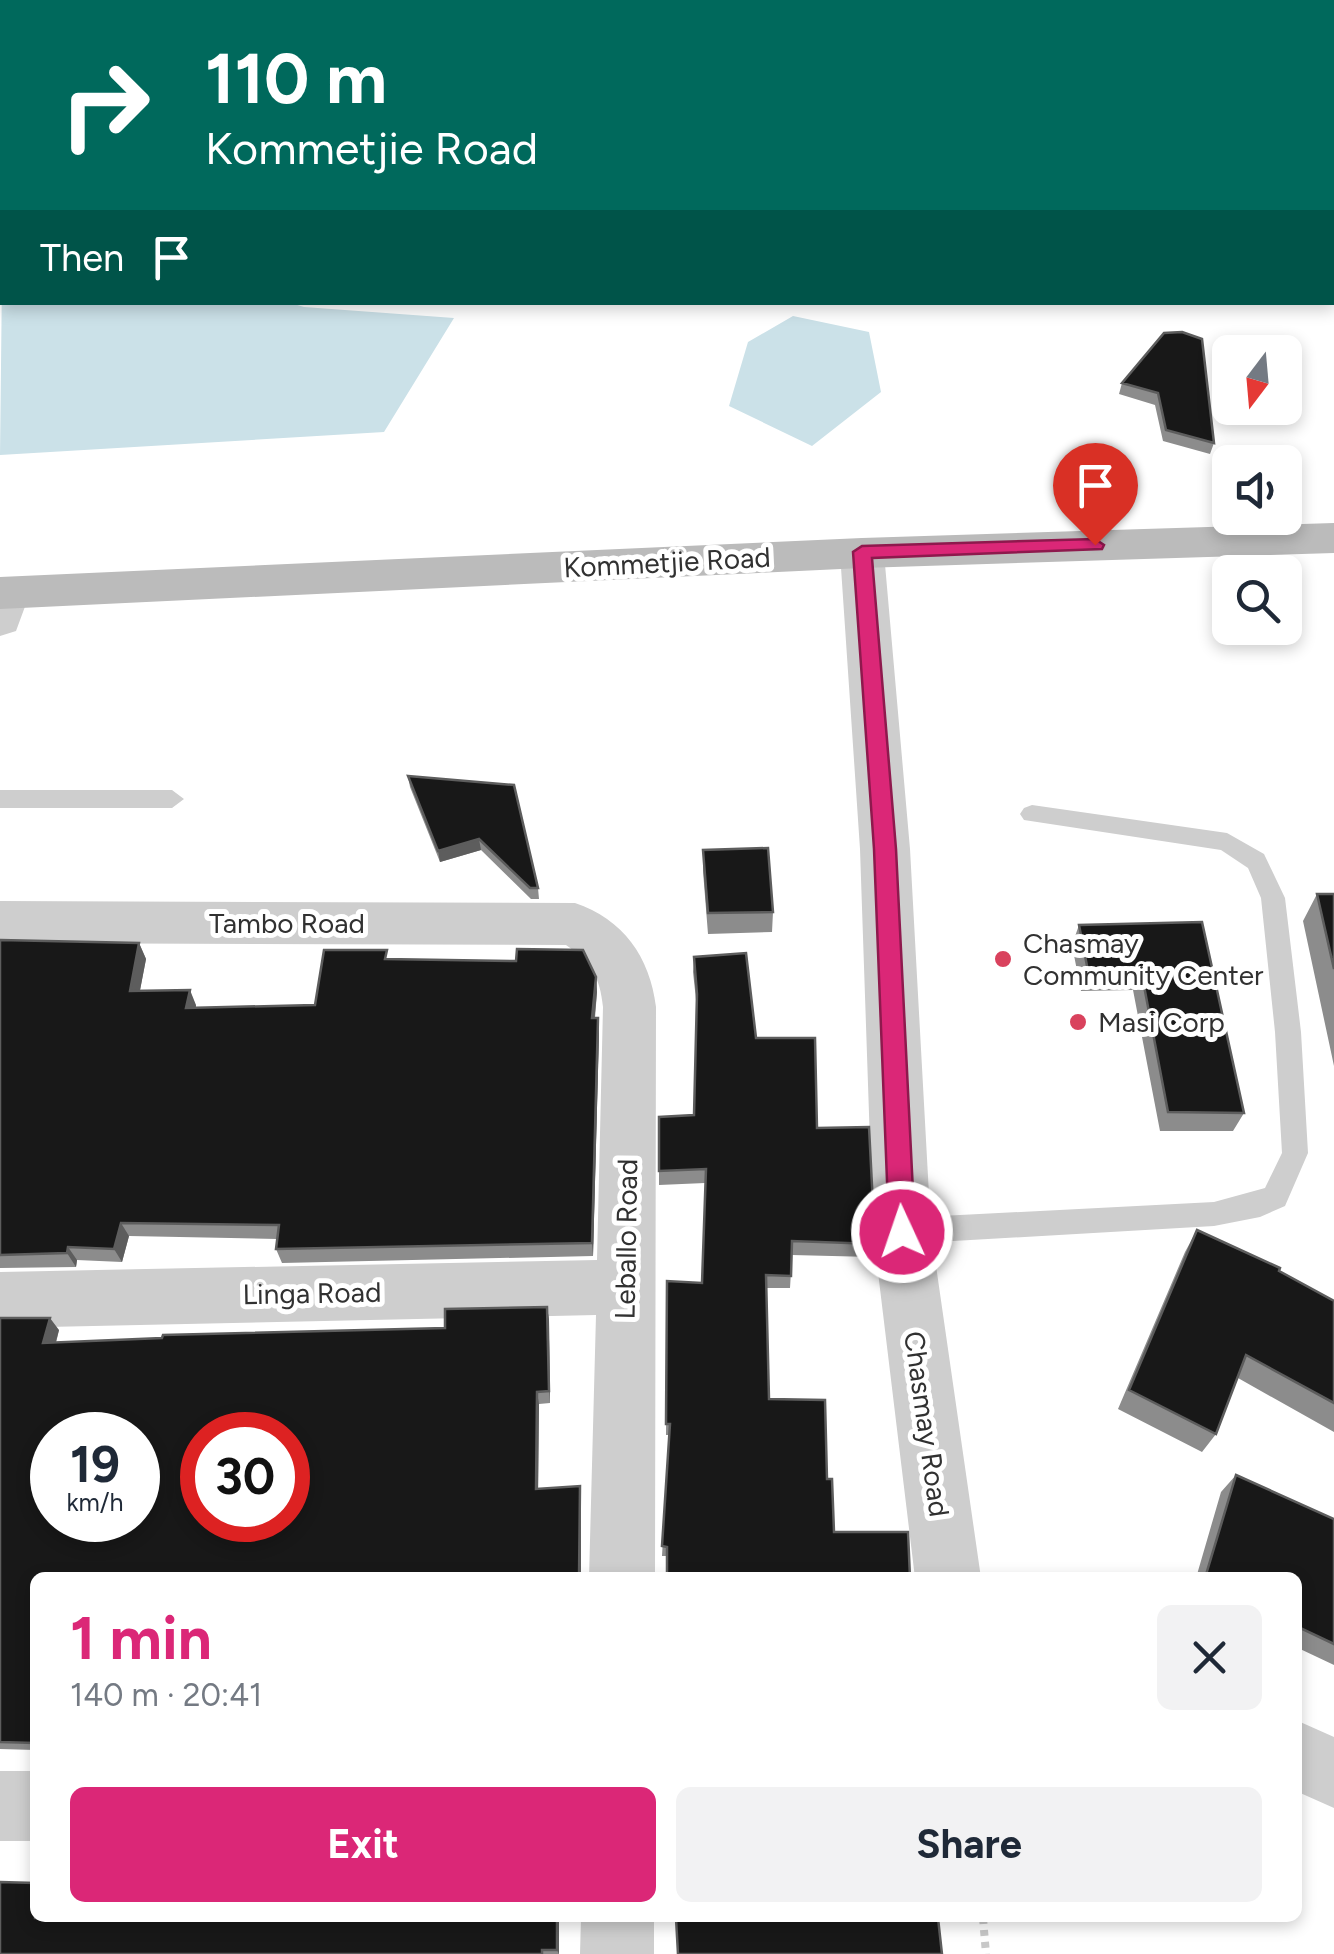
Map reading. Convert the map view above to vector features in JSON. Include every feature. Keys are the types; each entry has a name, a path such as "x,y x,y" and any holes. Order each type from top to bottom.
{"main road":[{"name":"Kommetjie Road","path":"3,602 862,552 1334,538"}],"street":[{"name":"Chasmay Road","path":"862,552 885,849 902,1232 947,1572"},
{"name":"Tambo Road","path":"0,922 574,924"},
{"name":"Leballo Road","path":"574,924 613,950 628,996 622,1572"},
{"name":"Linga Road","path":"0,1300 625,1287"},
{"path":"1302,1758 1334,1773"},
{"path":"0,1806 30,1806"},
{"path":"617,1954 618,1922"}],"lane":[{"path":"0,799 172,799"},
{"path":"902,1232 1214,1214 1260,1205 1275,1197 1295,1153 1295,1109 1274,898 1256,861 1227,842 1032,814"}],"path":[{"path":"983,1922 986,1954"}],"water":[{"path":"2,305 297,305 454,318 384,432 0,455"},
{"path":"793,316 869,332 881,392 812,446 729,406 748,342"}],"building":[{"path":"1182,332 1202,339 1214,443 1166,430 1158,393 1122,383 1164,333"},
{"path":"408,776 514,785 538,888 530,888 479,839 438,851"},
{"path":"768,848 773,912 708,913 703,850"},
{"path":"1317,894 1334,894 1334,969"},
{"path":"1202,922 1244,1113 1168,1112 1141,970 1088,971 1079,925"},
{"path":"0,940 139,943 130,991 190,990 186,1008 315,1005 324,950 387,950 385,959 516,961 517,949 583,950 596,977 592,1018 598,1018 592,1243 276,1249 279,1225 121,1223 114,1249 68,1247 67,1253 0,1255"},
{"path":"746,953 756,1038 815,1038 817,1128 869,1127 875,1244 792,1241 791,1276 766,1275 769,1399 825,1400 827,1479 832,1479 834,1532 908,1532 910,1572 667,1572 667,1547 662,1546 670,1424 666,1424 667,1281 702,1283 706,1169 659,1171 659,1117 694,1115 694,957"},
{"path":"1197,1230 1280,1268 1279,1271 1334,1301 1334,1403 1246,1355 1216,1434 1129,1390"},
{"path":"547,1307 549,1391 537,1392 536,1489 580,1486 579,1572 30,1572 30,1743 0,1742 0,1318 50,1318 43,1343 163,1335 445,1328 445,1309"},
{"path":"1236,1475 1334,1519 1334,1644 1302,1629 1302,1572 1207,1572"},
{"path":"0,1882 30,1883 30,1922 557,1922 557,1950 542,1950 542,1954 0,1954"},
{"path":"676,1922 938,1922 942,1954 678,1954"}],"place":[{"name":"Chasmay Community Center","path":"1003,959"},
{"name":"Masi Corp","path":"1078,1022"}],"route":[{"path":"902,1232 885,849 862,552 1095,545"}]}
